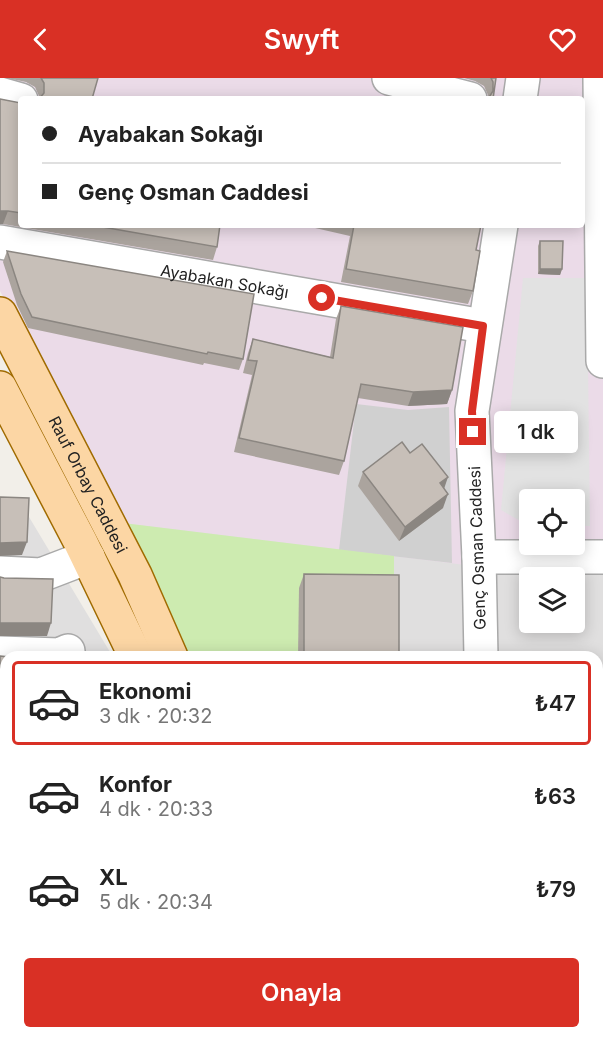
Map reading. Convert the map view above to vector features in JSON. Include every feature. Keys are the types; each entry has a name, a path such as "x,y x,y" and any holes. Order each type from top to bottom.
{"main road":[{"name":"Rauf Orbay Caddesi","path":"0,314 135,575 168,651"},
{"name":"Rauf Orbay Caddesi","path":"0,388 88,557 132,651"}],"street":[{"path":"389,78 458,96"},
{"path":"520,96 523,78"},
{"path":"600,78 595,222 603,361"},
{"path":"0,94 18,99"},
{"name":"Genç Osman Caddesi","path":"481,651 472,411 483,326 500,228"},
{"name":"Ayabakan Sokağı","path":"0,242 483,326"},
{"path":"479,556 603,556"},
{"path":"0,573 41,575 88,557"}],"shaded area":[{"path":"0,78 603,78 603,568 490,568 123,523 0,291"},
{"path":"523,278 587,278 590,526 585,526 585,489 519,489 519,520 501,510"},
{"path":"356,404 408,410 449,407 452,563 339,550"},
{"path":"0,506 23,507 109,651 0,651"},
{"path":"123,523 603,568 603,651 179,651"}],"green space":[{"path":"123,523 394,556 394,589 307,651 179,651"}],"building":[{"path":"41,78 98,78 93,96 42,96 44,93 44,83"},
{"path":"491,78 496,78 493,96 490,96 493,91"},
{"path":"0,99 18,102 18,213 0,211"},
{"path":"108,228 220,228 217,247"},
{"path":"353,228 480,228 476,250 480,251 473,291 346,269"},
{"path":"540,241 563,241 562,269 540,269"},
{"path":"7,251 254,294 243,359 208,352 207,354 32,317 21,294"},
{"path":"341,306 463,327 452,390 413,392 361,384 344,461 239,438 257,361 248,360 253,339 333,358"},
{"path":"402,442 410,453 422,444 448,477 440,483 448,494 405,527 363,472"},
{"path":"0,497 29,498 27,542 0,543"},
{"path":"304,574 399,575 399,651 304,651"},
{"path":"0,577 53,579 51,623 0,623"}],"route":[{"path":"322,298 483,326 472,411 473,432"}]}
